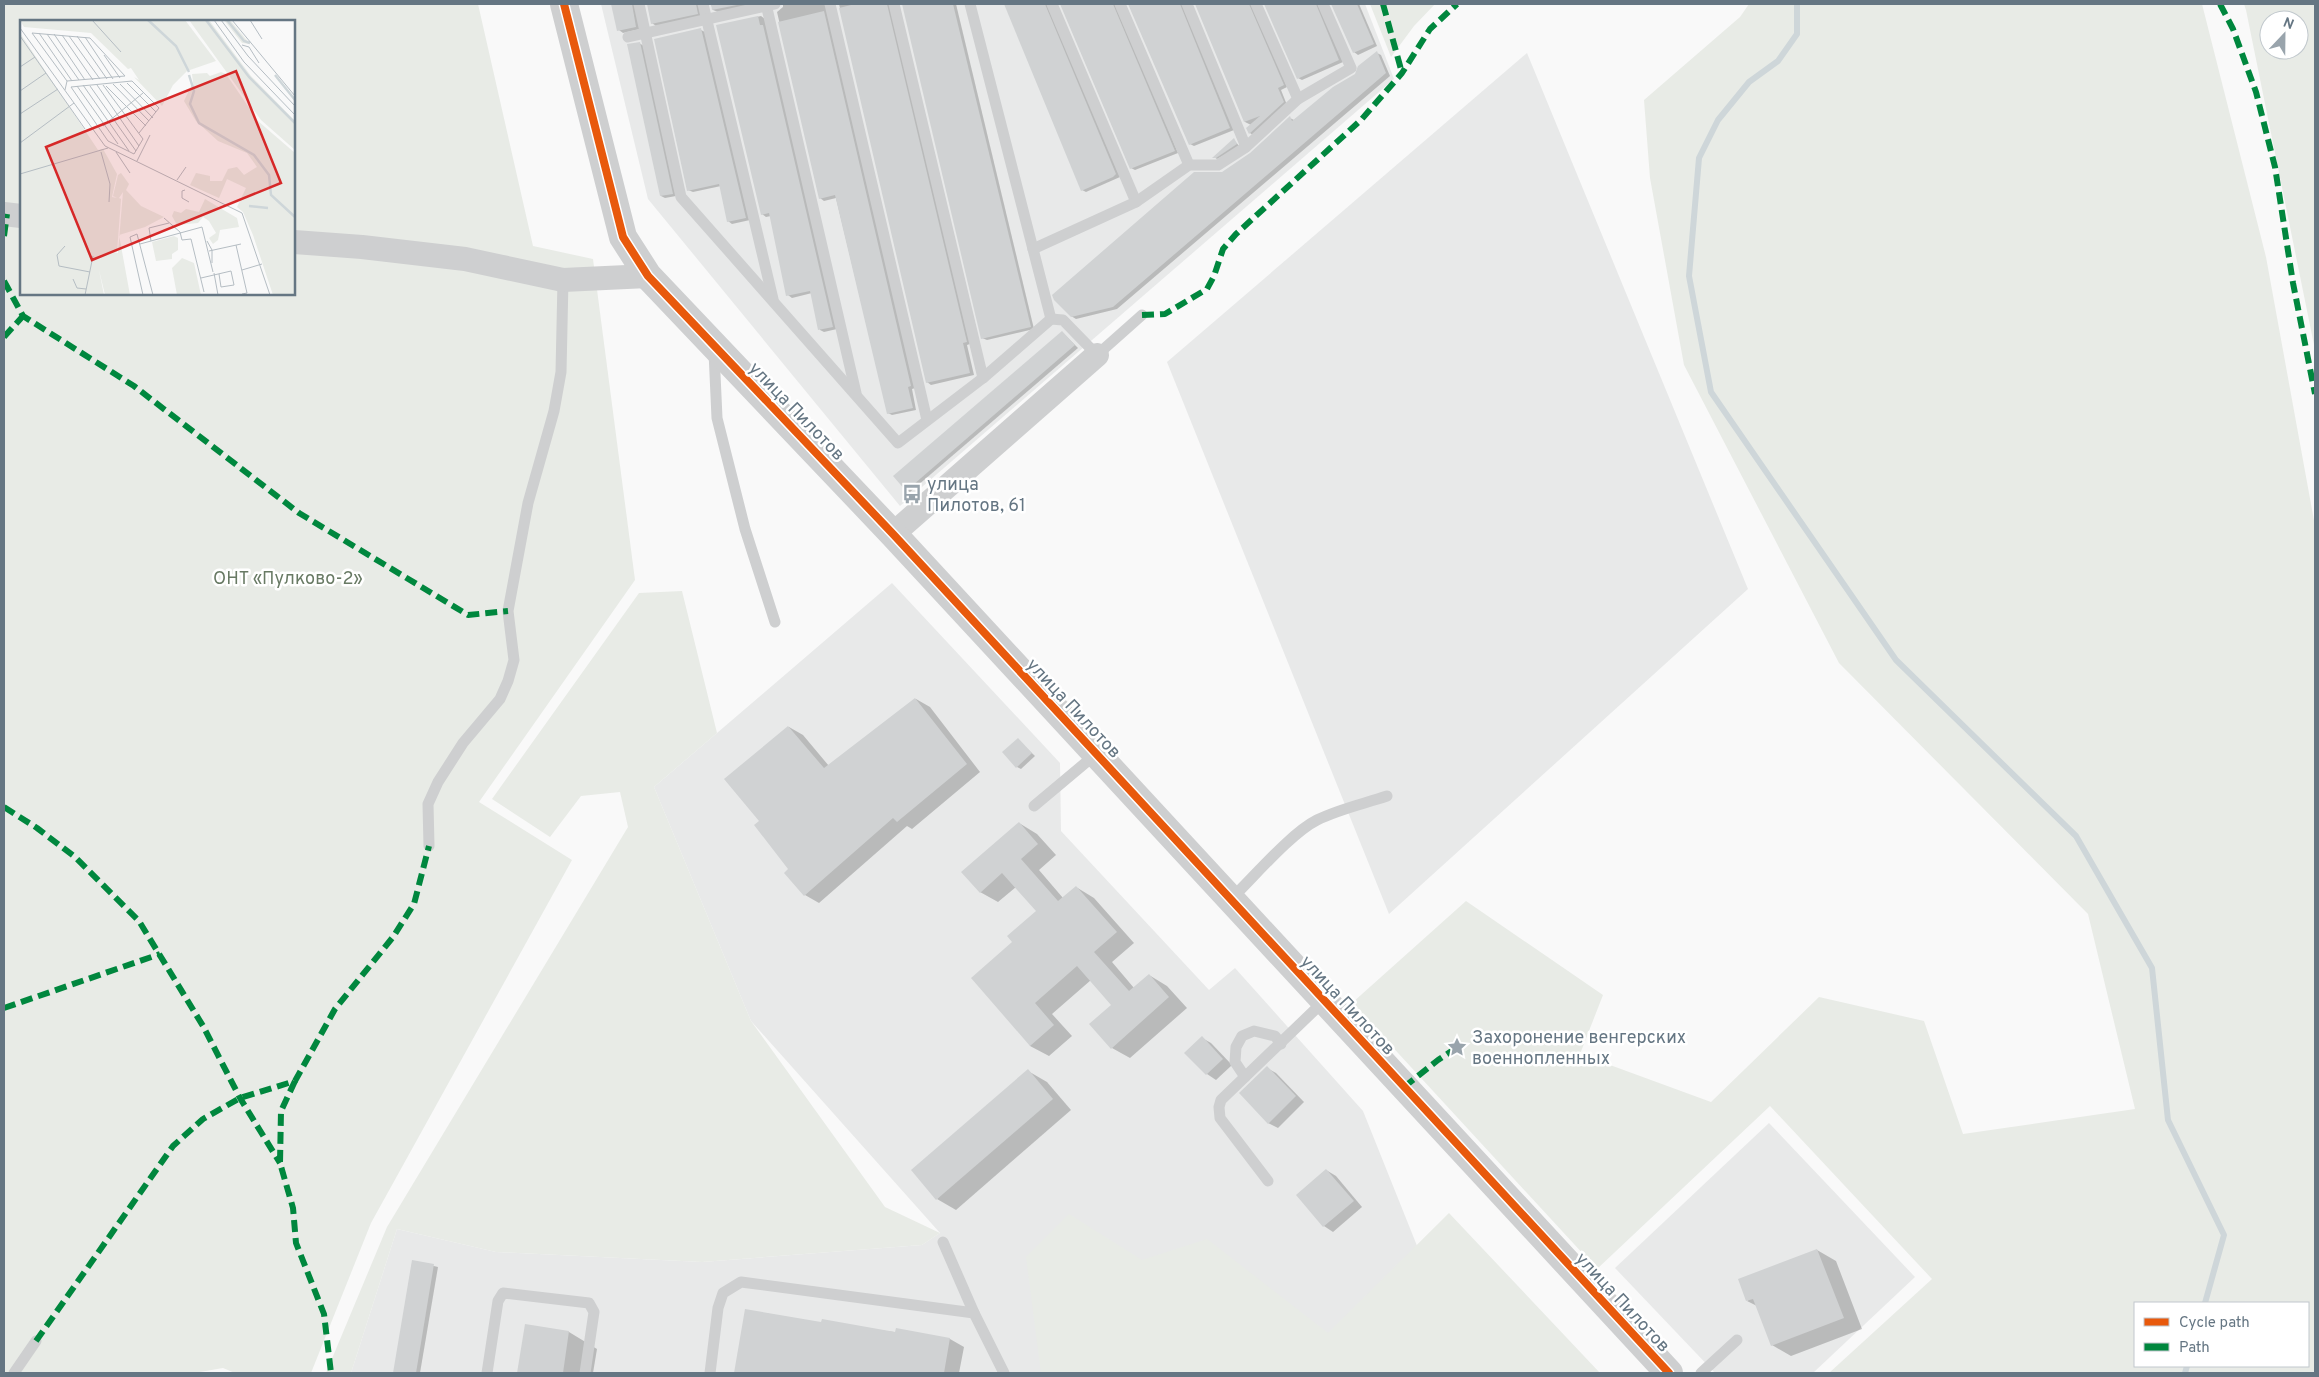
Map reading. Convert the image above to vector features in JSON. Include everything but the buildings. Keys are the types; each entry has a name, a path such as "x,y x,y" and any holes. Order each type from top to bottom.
{"street":[{"name":"улица Пилотов","path":"564,4 623,237 648,276 893,534 1668,1373"},
{"path":"4,214 20,216"},
{"path":"295,242 362,247 465,259 563,280 648,276"},
{"path":"893,534 1097,355"}],"lane":[{"path":"639,4 681,197 898,443 983,378 1050,318"},
{"path":"703,4 774,301"},
{"path":"628,38 769,4 857,395"},
{"path":"830,4 927,420"},
{"path":"894,4 983,378"},
{"path":"970,4 1050,318"},
{"path":"1052,4 1136,202"},
{"path":"1120,4 1189,165"},
{"path":"1187,4 1246,147"},
{"path":"1256,4 1298,99"},
{"path":"1033,249 1136,202 1189,165 1218,165 1246,147 1298,99 1351,68 1322,4"},
{"path":"430,846 428,804 463,742 500,699 514,660 508,611 528,503 554,411 561,372 563,280"},
{"path":"1050,318 1063,320 1097,355 1142,315"},
{"path":"714,345 718,418 745,528 775,622"},
{"path":"1034,806 1096,754"},
{"path":"1230,900 1298,834 1315,821 1335,812 1387,796"},
{"path":"1268,1181 1220,1118 1218,1107 1221,1100 1324,1001"},
{"path":"1245,1077 1235,1062 1236,1047 1242,1036 1254,1031 1275,1036 1281,1044"},
{"path":"943,1242 974,1313 1004,1373"},
{"path":"710,1373 718,1308 723,1293 741,1282 974,1313"},
{"path":"486,1373 498,1301 503,1293 589,1303 594,1312 586,1373"},
{"path":"1701,1373 1737,1340"},
{"path":"14,1373 36,1342"}],"shaded area":[{"path":"601,4 1365,4 1394,79 900,506 648,199"},
{"path":"1527,53 1748,589 1389,914 1167,362"},
{"path":"892,583 1060,763 1061,831 1209,990 1235,968 1363,1111 1468,1373 351,1373 397,1229 496,1252 702,1262 922,1245 940,1233 751,1021 654,787"},
{"path":"1769,1123 1915,1277 1813,1373 1715,1373 1615,1268"}],"green space":[{"name":"ОНТ «Пулково-2»","path":"4,4 478,4 533,246 593,259 635,580 479,802 572,860 371,1223 311,1373 235,1373 223,1368 194,1373 4,1373"},
{"path":"1370,4 1435,4 1414,26 1391,57"},
{"path":"1749,4 2202,4 2266,257 2315,526 2315,1373 1829,1373 1932,1279 1770,1106 1597,1269 1352,1003 1466,901 1603,995 1580,1054 1711,1102 1819,997 1924,1021 1963,1134 2135,1109 2088,914 1839,663 1684,365 1650,178 1644,100 1740,17"},
{"path":"2244,4 2315,4 2315,350 2246,10"},
{"path":"682,591 717,733 654,787 751,1021 885,1207 940,1233 922,1245 702,1262 496,1252 397,1229 351,1373 326,1373 387,1227 628,827 620,792 581,796 550,837 492,799 639,593"},
{"path":"1449,1213 1600,1373 1041,1373 1026,1257 1069,1214 1142,1260 1207,1239 1328,1333"}],"waterway":[{"path":"1797,4 1797,34 1778,61 1749,82 1718,120 1699,158 1689,276 1711,392 1896,660 2076,836 2152,968 2168,1120 2224,1235 2205,1302"},
{"path":"2185,1373 2187,1367"}],"marked path":[{"path":"1383,4 1402,73"},
{"path":"1142,315 1165,314 1207,289 1214,276 1223,249 1236,234 1361,120 1402,73 1430,29 1457,4"},
{"path":"2220,4 2233,29 2256,92 2275,167 2293,283 2315,394"},
{"path":"4,236 7,214"},
{"path":"4,281 23,316 134,386 299,513 468,615 508,611"},
{"path":"4,337 23,316"},
{"path":"4,807 37,828 75,857 139,921 203,1026 240,1098 280,1163"},
{"path":"36,1341 173,1146 203,1119 240,1098 295,1081 335,1009 393,937 414,904 429,846"},
{"path":"4,1008 160,954"},
{"path":"1404,1087 1456,1048"},
{"path":"295,1081 281,1111 280,1163 293,1208 296,1243 324,1314 331,1373"}],"cycle path":[{"path":"564,4 623,237 648,276 893,534 1669,1373"}],"place":[{"name":"улица Пилотов, 61","path":"912,494"},
{"name":"Захоронение венгерских военнопленных","path":"1457,1047"}]}
